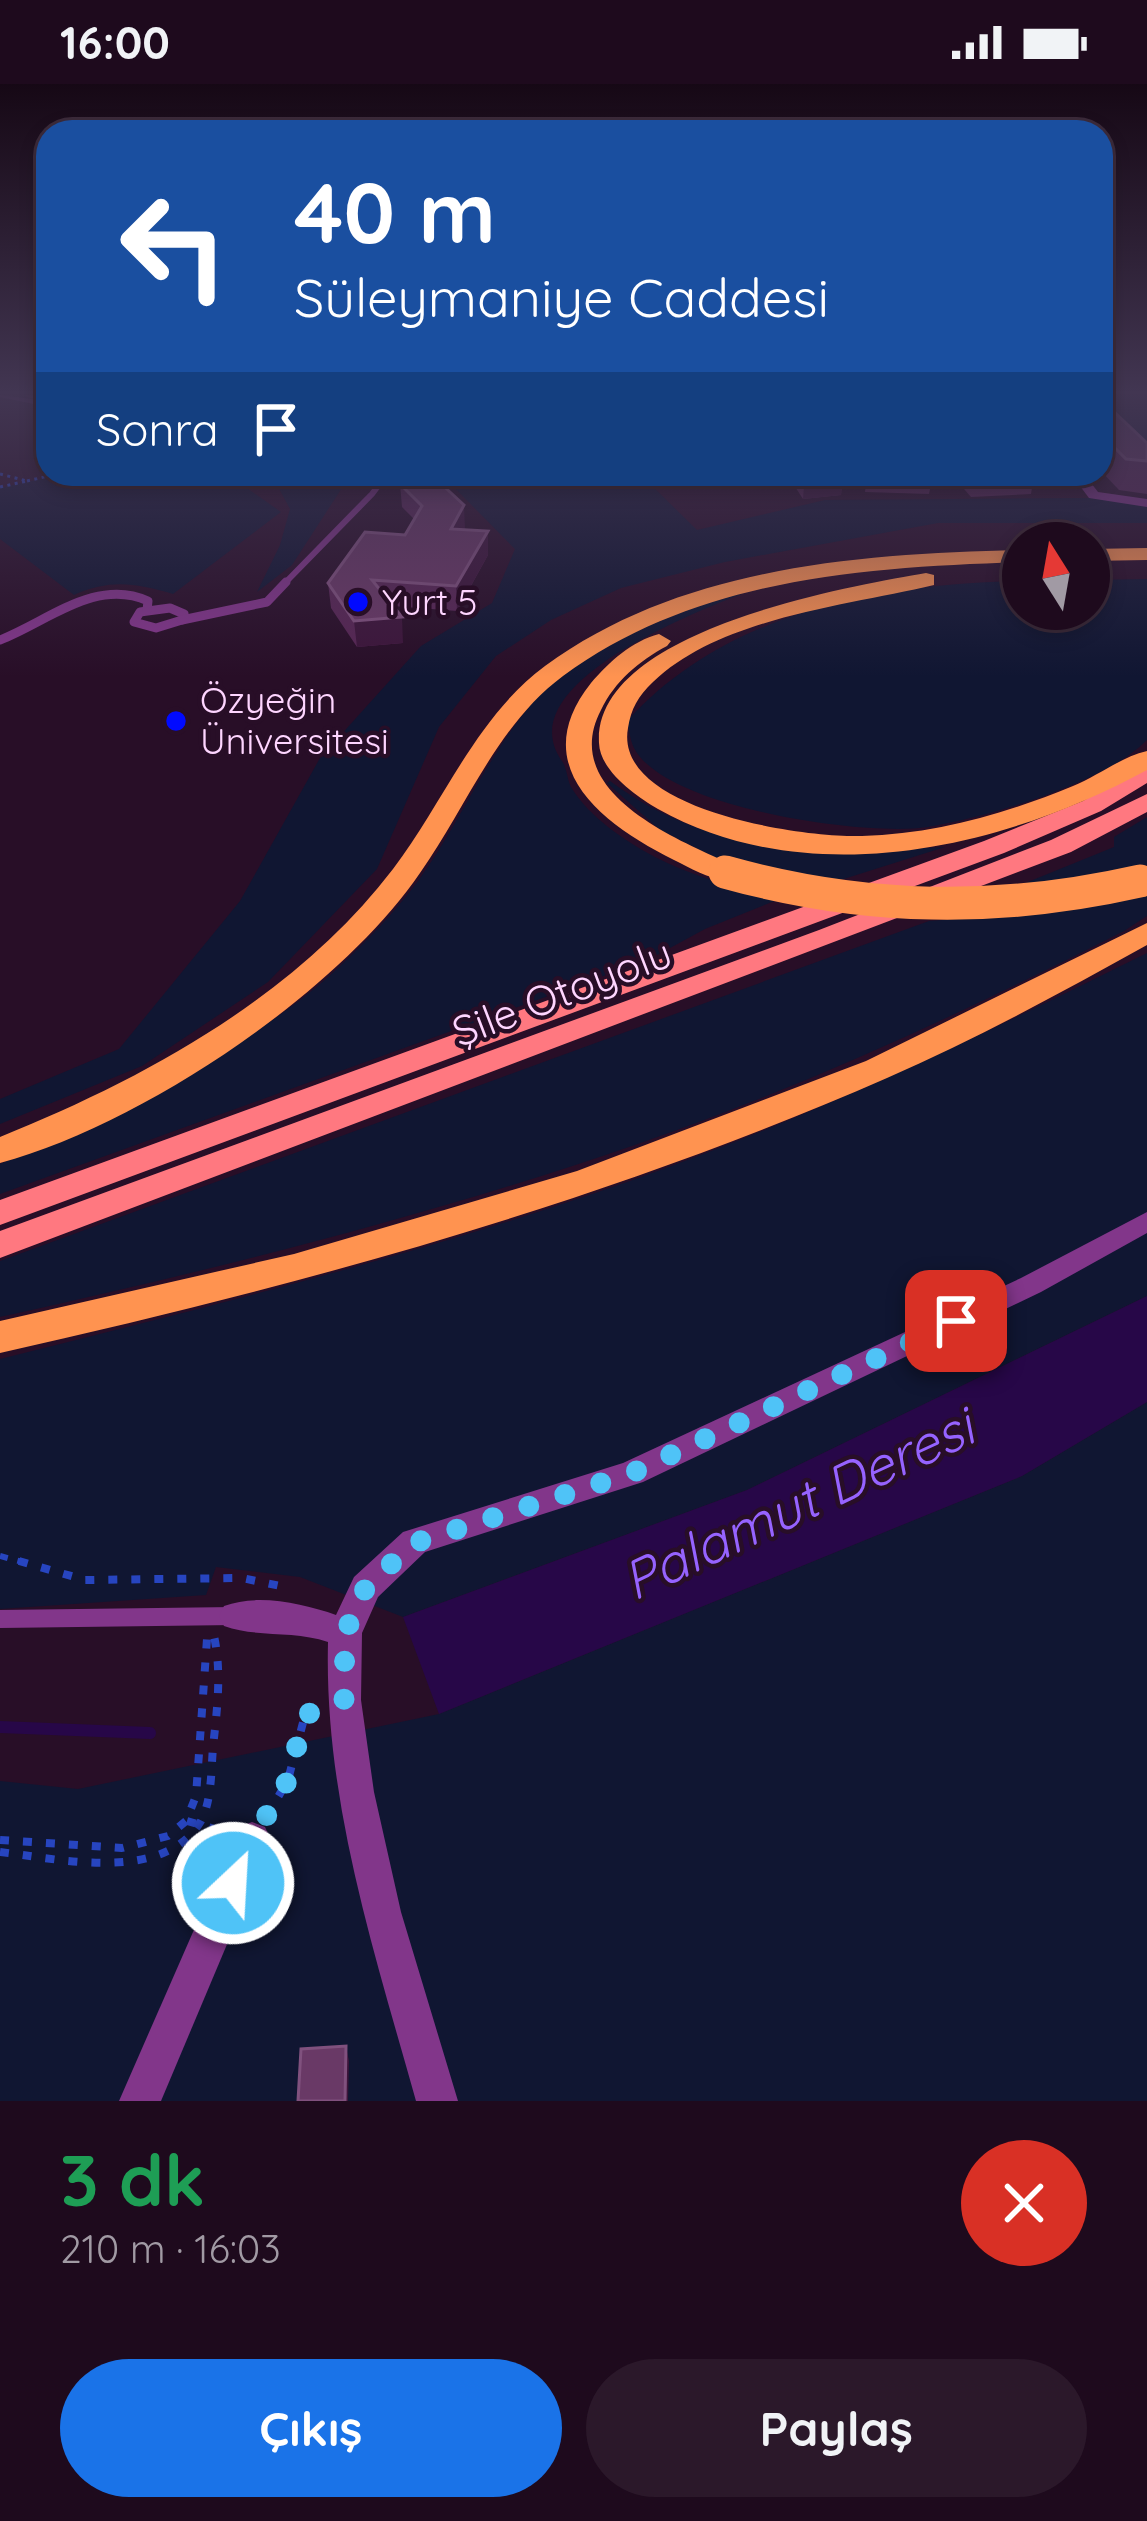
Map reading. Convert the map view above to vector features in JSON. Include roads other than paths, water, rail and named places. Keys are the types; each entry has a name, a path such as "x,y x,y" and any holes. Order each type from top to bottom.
{"highway":[{"path":"1110,558 1147,557"},
{"path":"0,1150 50,1132 208,1048 315,967 385,898 518,706 548,675 612,632 689,602 817,571 914,558 1002,559"},
{"path":"1002,561 917,567 760,599 649,646 600,688 584,710 575,738 592,785 624,820 725,872 802,892 916,907 1010,906 1082,896 1143,880"},
{"path":"1110,574 1147,573"},
{"path":"1002,577 874,587 811,600 748,621 684,650 646,676 622,703 612,744 642,785 698,817 748,831 865,845 938,839 1013,820 1082,793 1147,759"},
{"name":"Şile Otoyolu","path":"0,1213 994,847 1092,806 1147,772"},
{"name":"Şile Otoyolu","path":"0,1245 806,945 1061,846 1147,802"},
{"path":"0,1336 282,1271 533,1196 662,1151 870,1071 996,1012 1147,932"}],"street":[{"path":"1089,489 1094,495 1147,503"},
{"path":"436,2101 382,1912 356,1792 344,1700 345,1633 366,1587 414,1543 632,1473 1031,1285 1147,1221"},
{"path":"224,1614 304,1619 345,1633"},
{"path":"140,2101 252,1840"}],"lane":[{"path":"182,620 184,614 176,609 147,610 134,619 136,624 164,627 255,607 276,596 376,489"},
{"path":"0,640 97,595 131,592 143,596 147,610"},
{"path":"0,1618 224,1614"}],"water":[{"path":"1147,1296 1147,1402 1022,1476 439,1714 403,1617 747,1490"}],"waterway":[{"name":"Palamut Deresi","path":"0,1727 150,1733"}],"place":[{"name":"Yurt 5","path":"358,602"},
{"name":"Özyeğin Üniversitesi","path":"176,721"}]}
